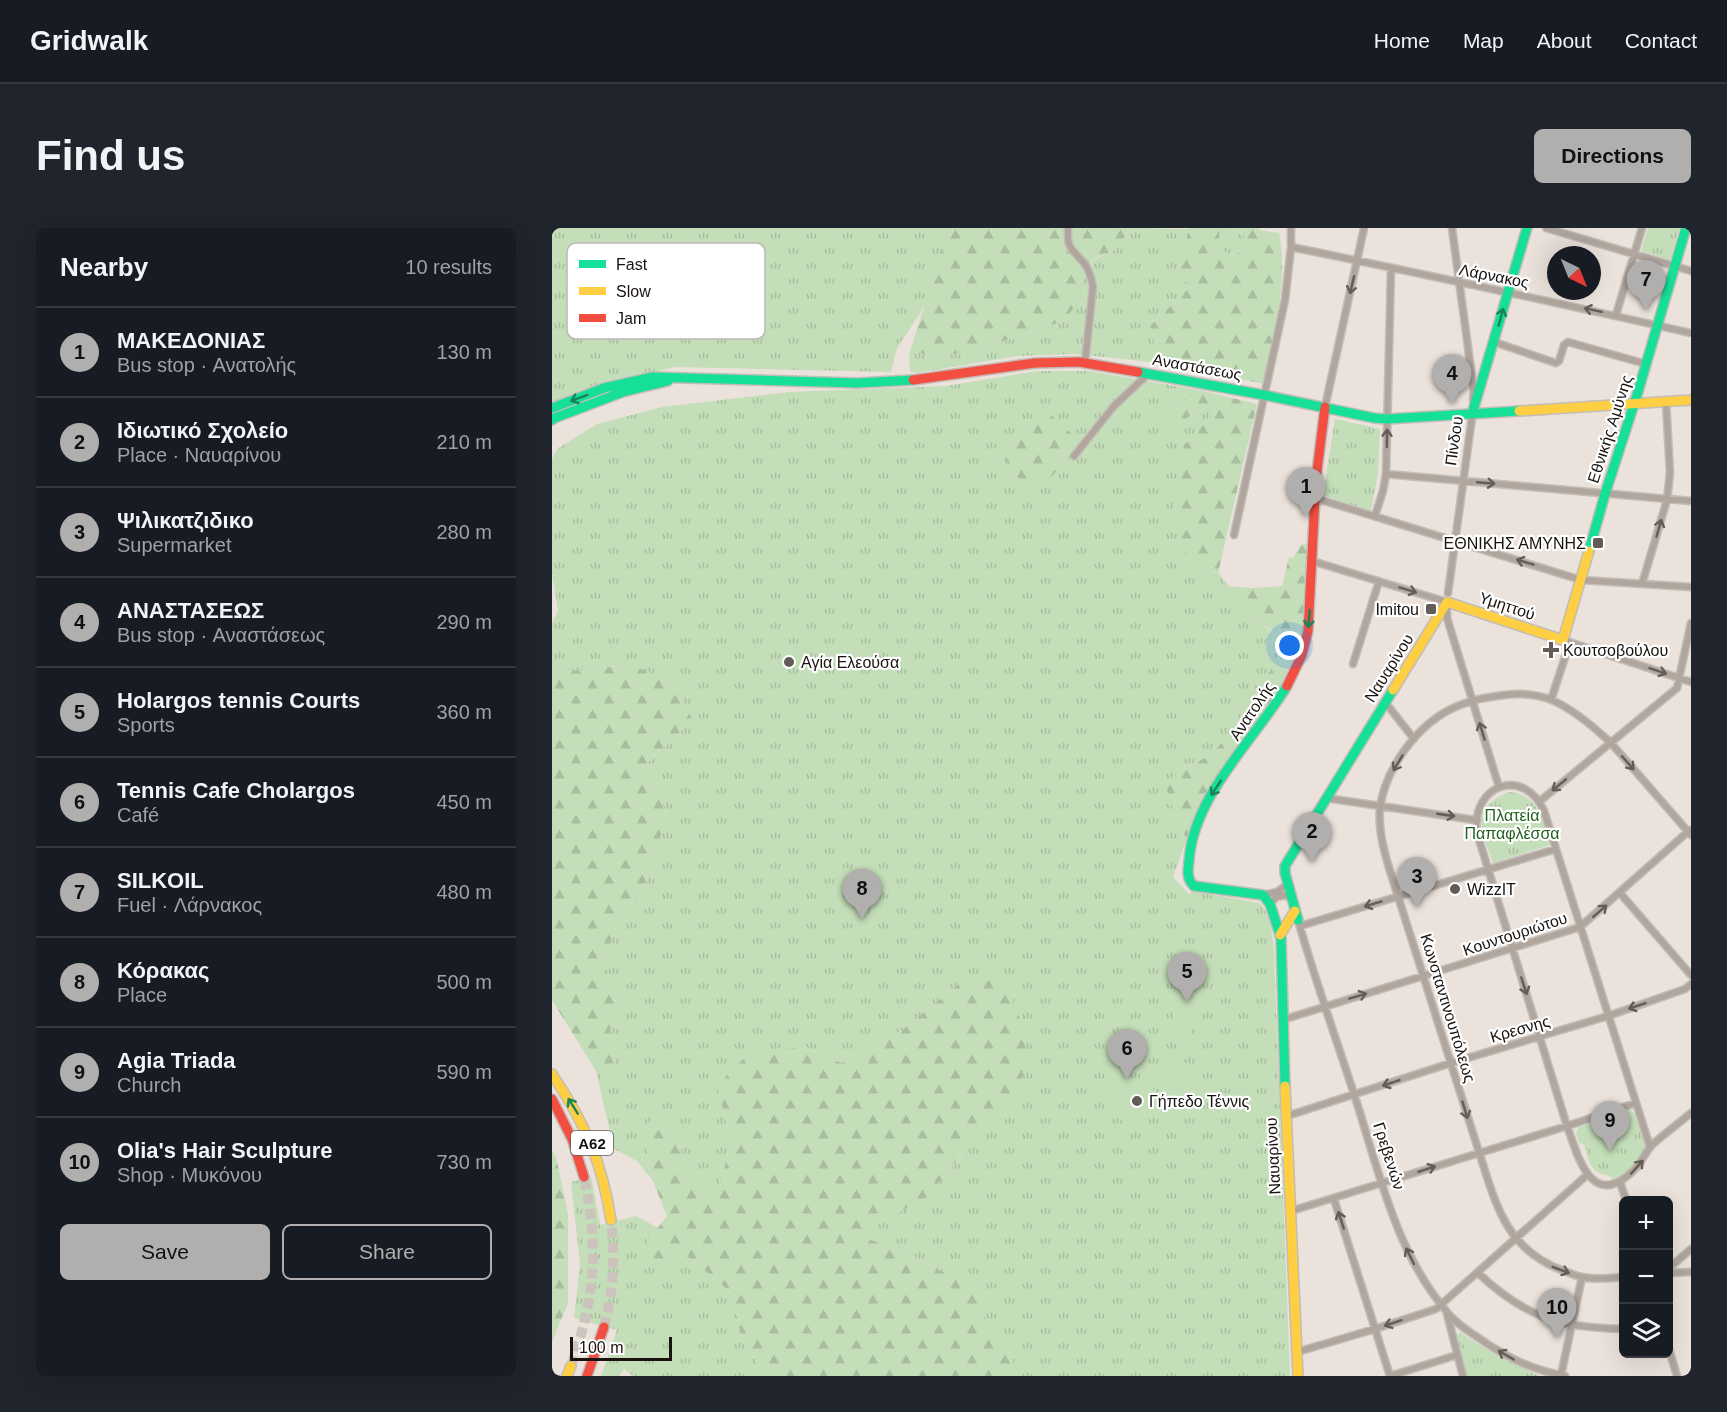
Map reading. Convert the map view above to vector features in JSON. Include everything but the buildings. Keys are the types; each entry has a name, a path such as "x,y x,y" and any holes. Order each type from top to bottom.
{"main road":[{"name":"Πίνδου","path":"1472,414 1527,228"},
{"name":"Εθνικής Αμύνης","path":"1566,641 1605,494 1686,228"},
{"name":"Αναστάσεως","path":"553,416 652,384 697,377 857,383 889,382 1010,365 1049,362 1085,363 1387,419 1691,400"},
{"name":"Ανατολής","path":"1263,895 1194,886 1188,879 1187,864 1191,837 1201,813 1218,784 1284,691 1299,663 1306,642 1315,498 1325,407"},
{"name":"Υμηττού","path":"1447,598 1566,641"},
{"name":"Ναυαρίνου","path":"1285,873 1285,866 1447,598"},
{"name":"Γρεβενών","path":"1285,873 1298,919"},
{"name":"Ναυαρίνου","path":"1263,895 1270,904 1280,935 1298,1376"},
{"path":"1280,935 1298,919"},
{"name":"Α62","path":"552,1074 579,1115 596,1152 611,1220"},
{"name":"Α62","path":"552,1099 572,1139 584,1177"},
{"path":"587,1376 604,1327"},
{"path":"567,1376 572,1366"}],"street":[{"path":"1068,228 1068,241 1072,252 1085,263 1093,286 1085,363"},
{"path":"1234,535 1285,300 1291,228"},
{"path":"1325,407 1364,228"},
{"path":"1452,228 1473,392 1472,414"},
{"path":"1546,228 1691,271"},
{"path":"1616,315 1642,228"},
{"name":"Λάρνακος","path":"1291,247 1616,315 1691,333"},
{"path":"1375,516 1386,474 1391,268"},
{"path":"1494,342 1556,363 1564,345 1568,342 1646,364"},
{"path":"1074,456 1114,406 1148,374"},
{"path":"1642,584 1667,500 1670,473 1666,402"},
{"name":"Πίνδου","path":"1472,414 1454,540 1447,618 1499,787"},
{"path":"1386,474 1691,501"},
{"path":"1315,498 1581,580 1691,586"},
{"name":"Υμηττού","path":"1312,561 1447,598"},
{"path":"1353,664 1379,581"},
{"path":"1540,801 1677,688 1691,623"},
{"name":"Υμηττού","path":"1566,641 1691,682"},
{"name":"Εθνικής Αμύνης","path":"1551,700 1566,641"},
{"name":"Κωνσταντινουπόλεως","path":"1619,1277 1582,1277 1542,1262 1521,1245 1502,1219 1450,1063 1382,844 1379,822 1381,806 1387,783 1396,764 1414,739 1432,721 1450,709 1472,700 1512,694 1533,695 1551,700 1579,716 1611,743 1690,832"},
{"path":"1385,702 1414,739"},
{"path":"1650,1147 1540,801 1519,786 1499,787 1483,800 1478,809 1475,820 1477,833 1567,1126 1587,1175 1608,1185 1620,1182 1638,1167 1650,1147 1690,1114"},
{"path":"1326,798 1475,820"},
{"name":"Κουντουριώτου","path":"1282,1020 1581,927 1690,832"},
{"path":"1298,919 1398,897 1556,849"},
{"path":"1263,895 1277,892 1288,884"},
{"path":"1620,893 1691,975"},
{"path":"1270,904 1276,897 1285,895 1292,899"},
{"name":"Γρεβενών","path":"1298,919 1324,1007 1398,1232 1415,1267 1447,1313 1470,1333 1512,1359 1545,1373 1562,1376"},
{"name":"Κρεσνης","path":"1287,1116 1450,1063 1608,1016 1685,989 1691,984"},
{"path":"1291,1211 1636,1103"},
{"path":"1297,1352 1436,1309 1587,1175"},
{"path":"1620,1182 1625,1196"},
{"path":"1334,1199 1390,1376 1457,1355"},
{"path":"1673,1266 1691,1249"},
{"path":"1673,1271 1691,1272"},
{"path":"1478,1273 1508,1299 1529,1312 1549,1320 1598,1329 1619,1329"},
{"path":"1562,1376 1582,1277"},
{"path":"1447,1313 1463,1376"},
{"path":"1672,1358 1677,1376"}],"green space":[{"path":"552,228 977,228 897,348 891,372 675,367 584,389 552,402"},
{"path":"953,228 1132,228 1116,249 1093,260 1081,272 1084,291 1066,320 966,352 933,358 918,352 912,345 946,239"},
{"path":"1132,228 1189,229 1176,278 1193,284 1150,326 1160,363 1076,354 1018,356 916,373 910,371 909,356 912,345 918,352 933,358 966,352 1066,320 1081,272 1093,261 1116,249"},
{"path":"1188,228 1216,228 1219,231 1220,248 1229,255 1242,252 1244,235 1237,228 1258,228 1279,233 1282,252 1281,289 1264,384 1160,363 1150,326 1193,284 1176,278"},
{"path":"1216,228 1237,228 1244,235 1242,252 1229,255 1220,248 1219,232"},
{"path":"1648,228 1679,228 1670,260 1641,251"},
{"path":"1038,371 1089,371 1199,390 1194,396 1167,408 1161,418 1181,420 1211,404 1211,417 1200,430 1200,571 1218,573 1251,614 1272,632 1278,656 1270,671 1256,684 1252,698 1237,723 1223,742 1207,757 1183,768 1175,816 1178,827 1187,838 1173,877 1190,895 1191,891 1260,903 1271,927 1274,954 1290,1376 1012,1376 1013,1359 984,1320 982,1292 908,1254 871,1240 863,1219 889,1218 929,1196 964,1152 965,979 901,1031 841,1063 806,1047 717,1086 731,1141 717,1197 691,1178 666,1109 642,1128 653,1181 637,1161 614,1149 596,1071 615,1062 607,1040 619,1003 603,961 620,919 652,873 666,813 647,763 692,719 631,665 552,673 552,623 558,611 552,573 552,459 557,449 597,424 662,407 789,392 946,386"},
{"path":"1199,390 1257,404 1218,573 1200,571 1183,548 1173,517 1177,472 1184,445 1211,417 1211,405 1181,420 1161,419 1167,408 1194,396"},
{"path":"1036,413 1051,415 1071,433 1074,456 1050,478 1041,480 1033,487 1023,488 1019,478 1009,468 1005,455 1008,442 1024,429"},
{"path":"1335,419 1380,429 1378,474 1371,511 1323,495"},
{"path":"1308,543 1307,620 1299,658 1282,690 1199,808 1187,838 1178,827 1166,787 1183,768 1207,757 1223,742 1237,723 1256,684 1270,671 1278,656 1272,631 1251,614 1226,586 1253,588 1282,586 1289,557 1293,558 1301,545"},
{"path":"630,665 672,681 692,719 647,763 666,813 652,873 620,919 603,961 619,1003 607,1040 615,1062 596,1071 552,1000 552,673"},
{"name":"Πλατεία Παπαφλέσσα","path":"1509,792 1527,798 1533,804 1542,819 1550,845 1493,863 1482,831 1483,813 1496,798"},
{"path":"1183,965 1203,968 1189,1040 1171,1035"},
{"path":"965,979 1005,982 1027,1036 1020,1099 964,1151 929,1196 889,1218 864,1220 871,1240 908,1254 982,1292 985,1320 1013,1359 1012,1376 766,1376 741,1339 733,1294 688,1257 661,1267 643,1247 667,1216 653,1181 642,1128 666,1109 691,1178 717,1197 731,1141 717,1086 750,1052 806,1047 841,1063 901,1031"},
{"name":"Γήπεδο Τέννις","path":"1189,1062 1202,1098 1168,1110 1155,1075"},
{"name":"Γήπεδο Τέννις","path":"1149,1077 1162,1112 1124,1126 1112,1090"},
{"path":"1630,1110 1634,1113 1646,1147 1641,1158 1633,1167 1613,1181 1610,1176 1594,1169 1584,1144 1579,1143 1576,1133 1579,1127"},
{"path":"552,1150 556,1157 568,1214 568,1303 552,1342"},
{"path":"591,1176 600,1225 636,1216 658,1228 643,1247 688,1257 733,1294 741,1339 766,1376 633,1376 624,1369 619,1376 601,1376 617,1330 574,1318 580,1263 571,1182"},
{"path":"1460,1332 1499,1356 1540,1376 1467,1376 1455,1338"}],"tunnel":[{"path":"571,1366 585,1318 592,1273 592,1227 584,1177"},
{"path":"604,1327 613,1273 611,1220"}],"traffic: fast":[{"path":"1472,414 1527,228"},
{"path":"1589,551 1686,228"},
{"path":"1138,372 1374,418 1519,411"},
{"path":"552,408 604,388 653,377 857,383 913,380"},
{"path":"552,419 623,392 668,381"},
{"path":"552,420 556,417"},
{"path":"1285,1086 1281,938 1270,904 1263,895 1194,886 1188,871 1193,837 1201,814 1213,791 1287,686"},
{"path":"1298,920 1285,866 1393,690"}],"traffic: slow":[{"path":"1519,411 1691,400"},
{"path":"1393,690 1447,602 1563,640 1589,551"},
{"path":"1280,935 1295,911"},
{"path":"552,1074 583,1126 603,1180 611,1220"},
{"path":"1285,1086 1298,1376"},
{"path":"567,1376 571,1366"}],"traffic: jam":[{"path":"913,380 1035,363 1079,362 1138,372"},
{"path":"1287,686 1302,655 1308,631 1316,479 1325,407"},
{"path":"552,1099 572,1139 584,1177"},
{"path":"587,1376 604,1327"}],"place":[{"name":"SILKOIL","path":"1646,310"},
{"name":"ΑΝΑΣΤΑΣΕΩΣ","path":"1452,404"},
{"name":"ΜΑΚΕΔΟΝΙΑΣ","path":"1306,517"},
{"name":"ΕΘΝΙΚΗΣ ΑΜΥΝΗΣ","path":"1598,543"},
{"name":"Imitou","path":"1431,609"},
{"name":"Κουτσοβούλου","path":"1551,650"},
{"name":"Αγία Ελεούσα","path":"789,662"},
{"name":"Ιδιωτικό Σχολείο","path":"1312,862"},
{"name":"WizzIT","path":"1455,889"},
{"name":"Ψιλικατζιδικο","path":"1417,907"},
{"name":"Κόρακας","path":"862,919"},
{"name":"Holargos tennis Courts","path":"1187,1002"},
{"name":"Tennis Cafe Cholargos","path":"1127,1079"},
{"name":"Γήπεδο Τέννις","path":"1137,1101"},
{"name":"Agia Triada","path":"1610,1151"},
{"name":"Olia's Hair Sculpture","path":"1557,1338"}]}
